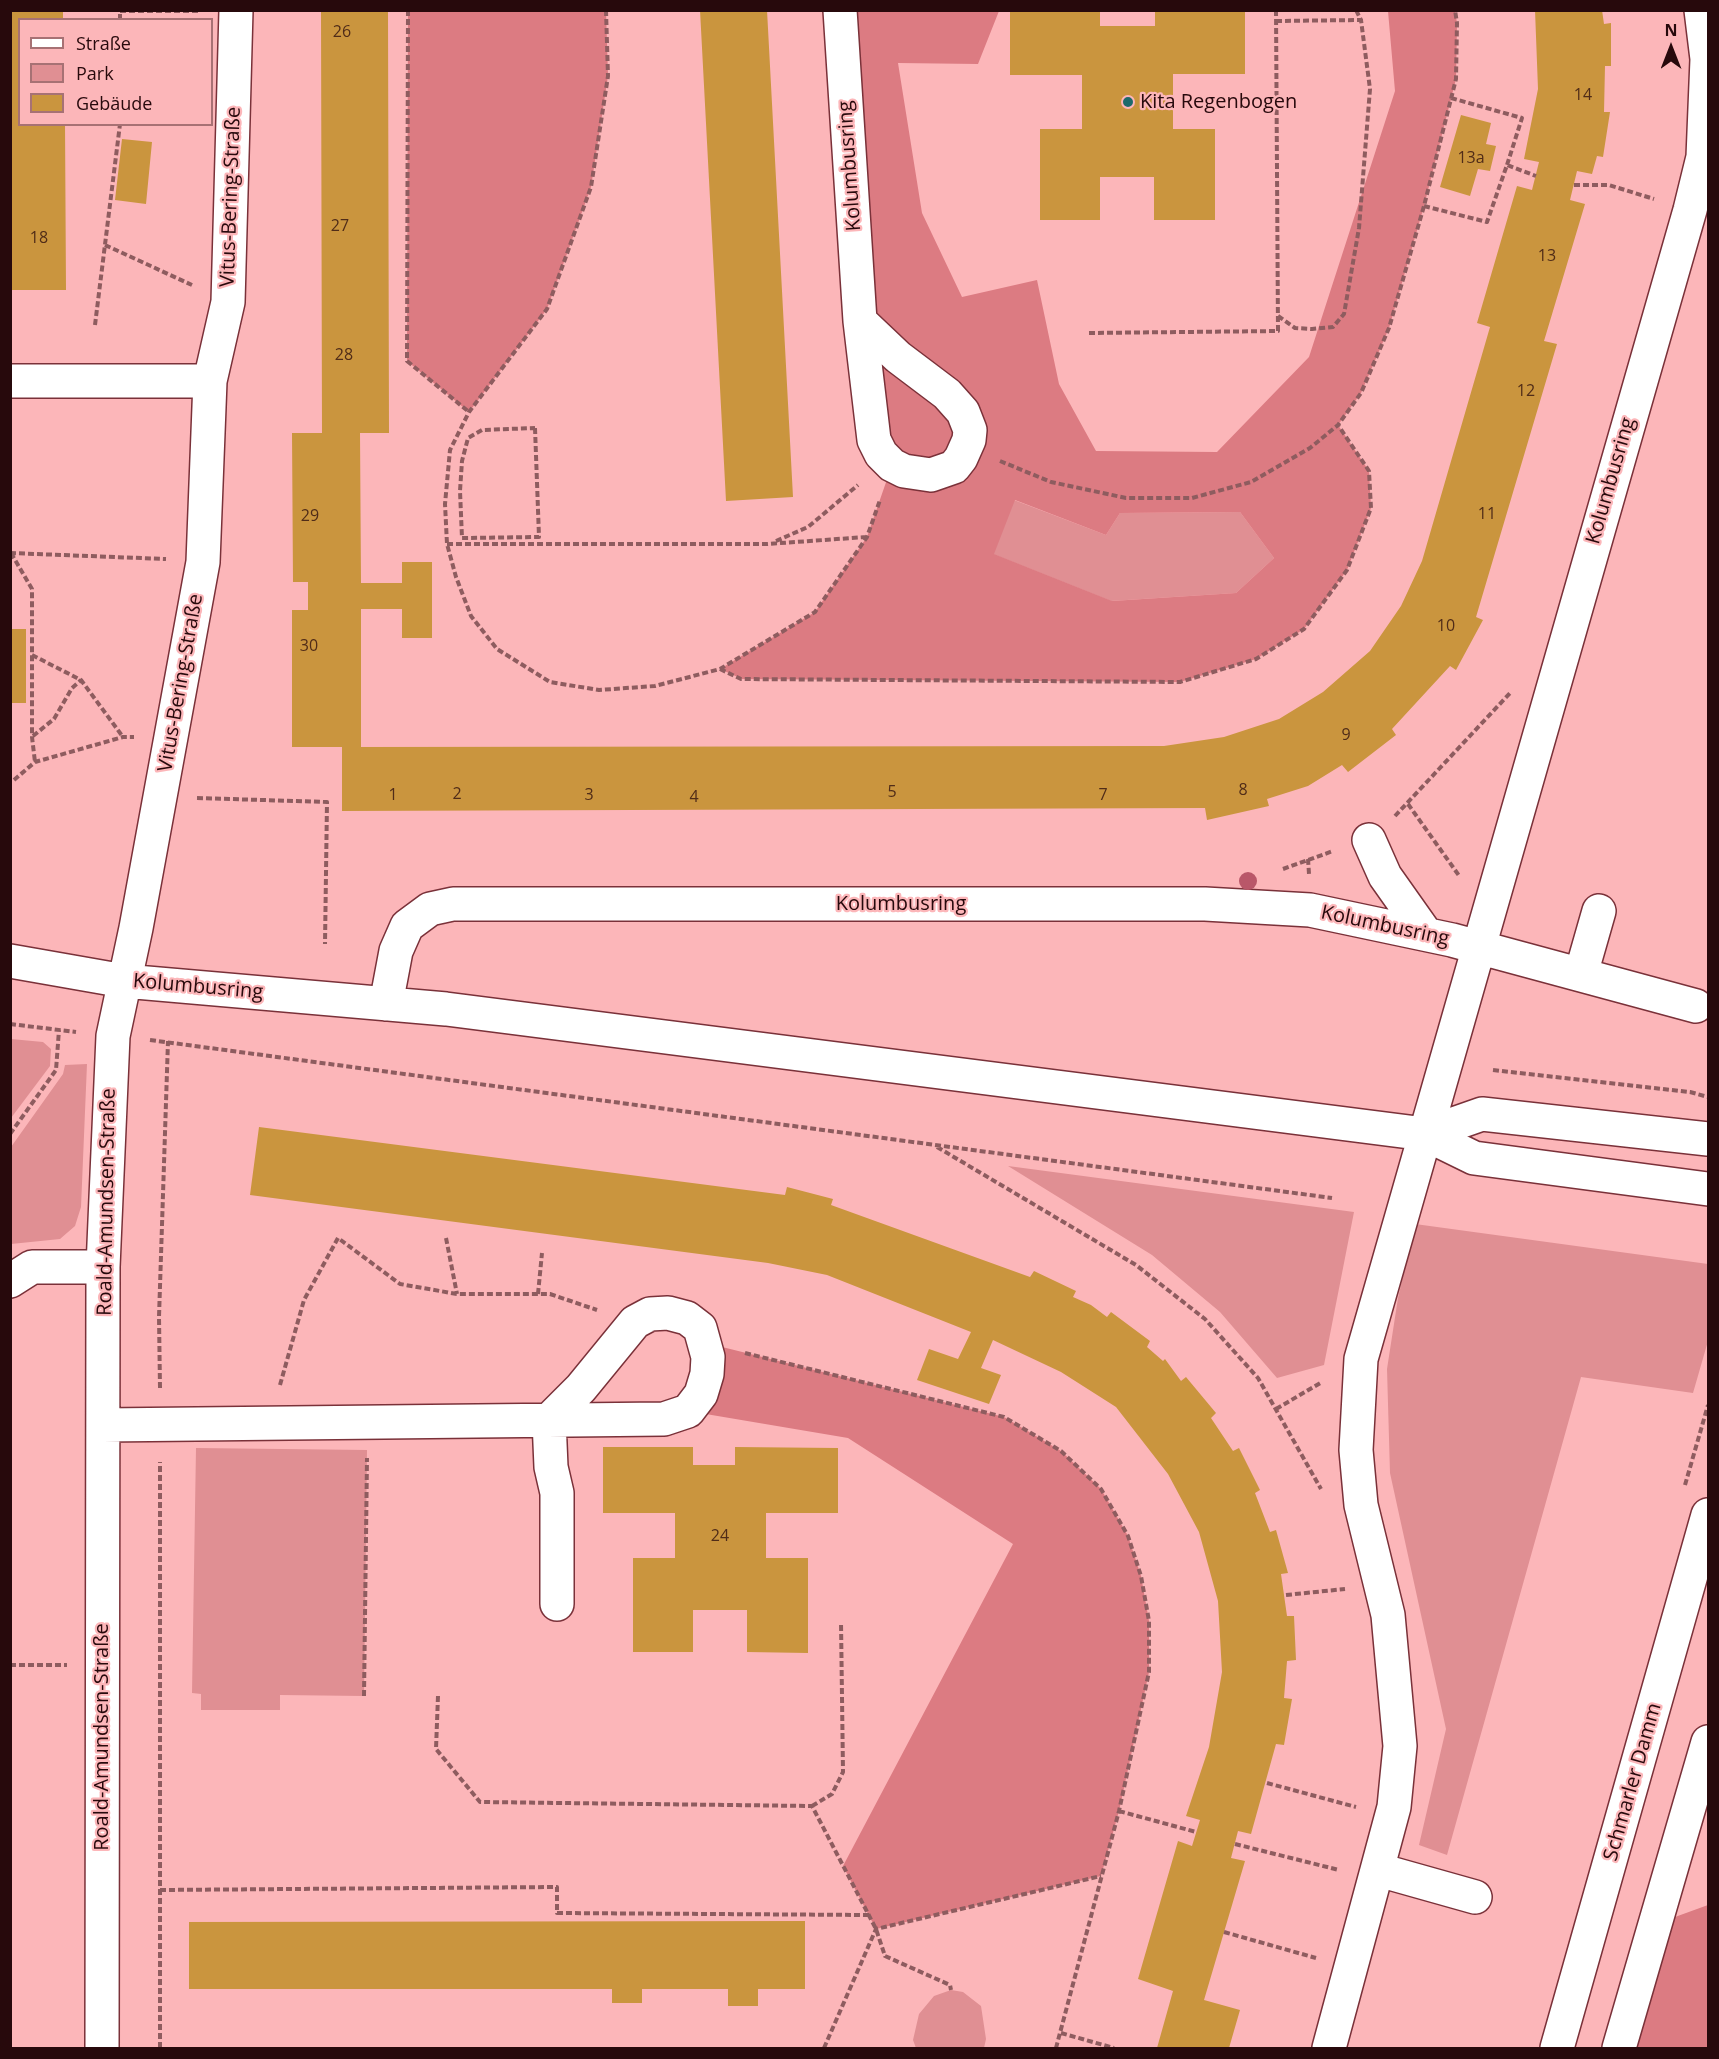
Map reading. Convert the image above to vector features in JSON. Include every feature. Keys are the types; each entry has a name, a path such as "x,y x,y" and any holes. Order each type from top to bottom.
{"street":[{"name":"Kolumbusring","path":"840,10 860,321 874,440 881,454 892,465"},
{"name":"Kolumbusring","path":"1425,1134 1706,157 1707,59 1701,10"},
{"name":"Vitus-Bering-Straße","path":"124,981 203,562 210,381 228,302 236,11"},
{"path":"860,321 891,351 956,403 968,422 969,440 961,458 944,472 918,474 892,465"},
{"path":"10,381 210,381"},
{"path":"1369,840 1386,876 1426,934"},
{"name":"Kolumbusring","path":"386,1004 396,951 407,926 430,909 453,904 1205,904 1310,910 1479,946"},
{"path":"1581,974 1599,911"},
{"path":"1479,946 1696,1006"},
{"name":"Kolumbusring","path":"10,961 124,981 446,1009 944,1071 1303,1121 1425,1134 1474,1158 1708,1189"},
{"name":"Roald-Amundsen-Straße","path":"102,2049 103,1267 112,1036 124,981"},
{"name":"Kolumbusring","path":"1425,1134 1482,1114 1708,1139"},
{"path":"1329,2049 1392,1817 1400,1746 1388,1615 1361,1505 1356,1450 1361,1359 1425,1134"},
{"path":"10,1281 32,1267 103,1267"},
{"path":"103,1425 370,1421 549,1420 664,1419 688,1411 701,1394 707,1374 706,1343 700,1329 687,1318 668,1313 650,1314 635,1322 581,1388 549,1420 551,1467 557,1492 557,1604"},
{"name":"Schmarler Damm","path":"1557,2049 1708,1515"},
{"path":"1619,2049 1708,1742"},
{"path":"1378,1874 1475,1897"}],"path":[{"path":"408,10 407,361 469,412"},
{"path":"606,10 608,76 591,188 547,309 469,412 450,450 445,504 447,544 456,577 471,616 497,649 550,682 599,690 655,686 720,669 815,612 867,537 892,465"},
{"path":"1089,333 1278,331 1276,10"},
{"path":"1278,316 1295,328 1312,329 1333,327 1344,314 1359,228 1370,89 1361,20 1356,10"},
{"path":"969,440 982,453 1051,482 1126,498 1192,498 1251,482 1310,448 1338,426 1361,393 1389,328 1424,206 1456,79 1457,23 1455,10"},
{"path":"120,11 236,11"},
{"path":"1276,21 1361,20"},
{"path":"1424,206 1487,222 1522,118 1451,98"},
{"path":"95,325 120,126"},
{"path":"1507,165 1536,176"},
{"path":"1574,185 1609,185 1689,210"},
{"path":"105,245 228,302"},
{"path":"720,669 741,679 1180,682 1256,659 1304,628 1347,570 1371,508 1369,471 1338,426"},
{"path":"535,428 539,537 462,538 462,461 468,438 475,432 535,428"},
{"path":"767,544 792,536 808,527 858,485 892,465"},
{"path":"447,544 767,544 867,537"},
{"path":"11,553 173,559"},
{"path":"11,553 32,589 32,737 35,762"},
{"path":"32,656 81,680 123,738"},
{"path":"32,737 54,719 72,688 81,680"},
{"path":"1277,872 1308,858 1369,840 1408,804 1512,692"},
{"path":"14,780 35,762 123,738 135,737"},
{"path":"191,797 209,801 327,802 325,944"},
{"path":"1408,804 1465,884"},
{"path":"10,1024 168,1041 1332,1198"},
{"path":"10,1134 56,1070 59,1030"},
{"path":"160,2049 161,1425 159,1305 168,1041"},
{"path":"1493,1070 1690,1092 1708,1097"},
{"path":"934,1146 1136,1265 1205,1319 1258,1378 1319,1488 1361,1505"},
{"path":"269,1423 304,1300 338,1238 400,1284 457,1294 550,1294 635,1322"},
{"path":"446,1238 457,1294"},
{"path":"538,1294 543,1252"},
{"path":"706,1343 1004,1417 1060,1451 1101,1488 1128,1536 1141,1576 1149,1621 1149,1672 1119,1811 1056,2049"},
{"path":"1276,1409 1361,1359"},
{"path":"364,1696 370,1421"},
{"path":"1286,1595 1380,1584"},
{"path":"438,1696 436,1749 480,1802 812,1806 832,1794 843,1772 841,1622"},
{"path":"10,1665 101,1665"},
{"path":"1267,1783 1392,1817"},
{"path":"812,1806 876,1929 885,1956 950,1985 951,1990"},
{"path":"1119,1811 1196,1832"},
{"path":"1235,1844 1378,1874"},
{"path":"876,1929 1101,1876"},
{"path":"160,1890 558,1887 558,1913 869,1915"},
{"path":"824,2049 876,1929"},
{"path":"1224,1932 1352,1968"},
{"path":"1060,2033 1114,2049"}],"green space":[{"path":"1014,500 1106,535 1120,513 1240,512 1274,558 1236,593 1111,601 993,554"},
{"path":"11,1039 43,1042 51,1049 50,1066 11,1118"},
{"path":"87,1064 81,1207 75,1226 60,1239 11,1244 11,1147 63,1074 65,1065"},
{"path":"1008,1166 1354,1212 1324,1365 1277,1378 1220,1312 1152,1255"},
{"path":"1415,1224 1708,1264 1708,1341 1693,1393 1581,1377 1447,1855 1419,1845 1446,1729 1390,1473 1387,1369 1398,1298"},
{"path":"196,1448 367,1450 364,1696 280,1695 280,1710 201,1710 201,1694 192,1693"},
{"path":"951,1990 963,1992 981,2006 986,2039 984,2048 916,2048 913,2040 919,2014 934,1996"}],"shaded area":[{"path":"408,11 606,11 608,76 591,187 547,309 469,412 407,361"},
{"path":"840,11 999,11 978,64 898,63 922,213 962,297 1037,280 1059,384 1096,451 1217,452 1309,357 1395,91 1388,11 1455,11 1457,23 1456,79 1424,206 1389,328 1361,393 1338,425 1369,471 1371,508 1347,570 1304,629 1256,659 1180,682 742,679 720,669 815,612 867,537 892,465","holes":["1015,500 1106,535 1120,513 1240,512 1274,558 1236,593 1112,601 994,554"]},
{"path":"706,1343 1004,1417 1061,1451 1101,1489 1128,1536 1141,1576 1149,1621 1149,1672 1119,1811 1101,1876 876,1929 843,1866 1013,1544 848,1438 688,1411"},
{"path":"1708,1905 1708,2048 1637,2048 1675,1917"}],"building":[{"path":"10,10 63,10 63,18 18,18 18,126 65,126 66,290 10,290"},
{"path":"321,10 388,10 389,433 360,433 361,583 402,583 402,562 432,562 432,638 402,638 402,609 361,609 361,747 1164,746 1224,737 1279,719 1323,692 1370,651 1401,606 1422,561 1490,327 1477,323 1517,186 1532,190 1539,162 1524,159 1538,89 1535,10 1602,10 1604,24 1611,23 1611,66 1605,66 1604,112 1610,112 1603,157 1597,156 1592,174 1577,171 1570,200 1585,204 1544,341 1557,344 1476,617 1483,620 1456,670 1450,666 1392,729 1396,735 1348,772 1342,765 1308,786 1267,799 1269,806 1207,820 1205,808 342,811 342,747 292,747 292,610 308,610 308,582 293,582 292,433 322,433"},
{"path":"700,10 767,10 793,497 726,501"},
{"name":"Kita Regenbogen","path":"1010,10 1100,10 1100,26 1155,26 1155,10 1245,10 1245,74 1173,74 1173,129 1215,129 1215,220 1154,220 1154,177 1100,177 1100,220 1040,220 1040,129 1082,129 1082,75 1010,75"},
{"path":"1461,115 1491,123 1486,144 1496,146 1490,171 1478,169 1470,196 1440,187"},
{"path":"122,139 152,142 146,204 115,200"},
{"path":"10,629 26,629 26,703 10,703"},
{"path":"259,1127 785,1195 787,1187 833,1199 831,1205 1030,1277 1034,1271 1076,1291 1073,1297 1091,1305 1107,1317 1111,1312 1150,1341 1147,1347 1163,1361 1165,1359 1181,1381 1186,1377 1216,1413 1211,1418 1233,1451 1239,1448 1260,1490 1255,1493 1270,1532 1276,1530 1288,1573 1281,1574 1287,1616 1294,1616 1296,1660 1287,1661 1284,1698 1292,1699 1284,1745 1276,1744 1251,1834 1238,1831 1231,1858 1245,1861 1204,2000 1240,2010 1229,2048 1157,2048 1173,1991 1138,1979 1178,1841 1192,1846 1200,1820 1186,1816 1209,1747 1222,1672 1218,1601 1199,1532 1168,1474 1116,1407 1061,1372 993,1340 981,1368 1001,1375 989,1404 917,1380 929,1349 958,1359 971,1332 827,1275 768,1263 250,1195"},
{"path":"603,1447 693,1447 693,1465 735,1465 735,1447 838,1448 838,1513 766,1513 766,1558 808,1558 808,1653 747,1652 747,1610 693,1610 693,1652 633,1652 633,1558 675,1558 675,1513 603,1513"},
{"path":"805,1921 805,1989 758,1989 758,2006 728,2006 728,1989 642,1989 642,2003 612,2003 612,1989 189,1989 189,1922"}],"place":[{"name":"Kita Regenbogen","path":"1128,102"}]}
